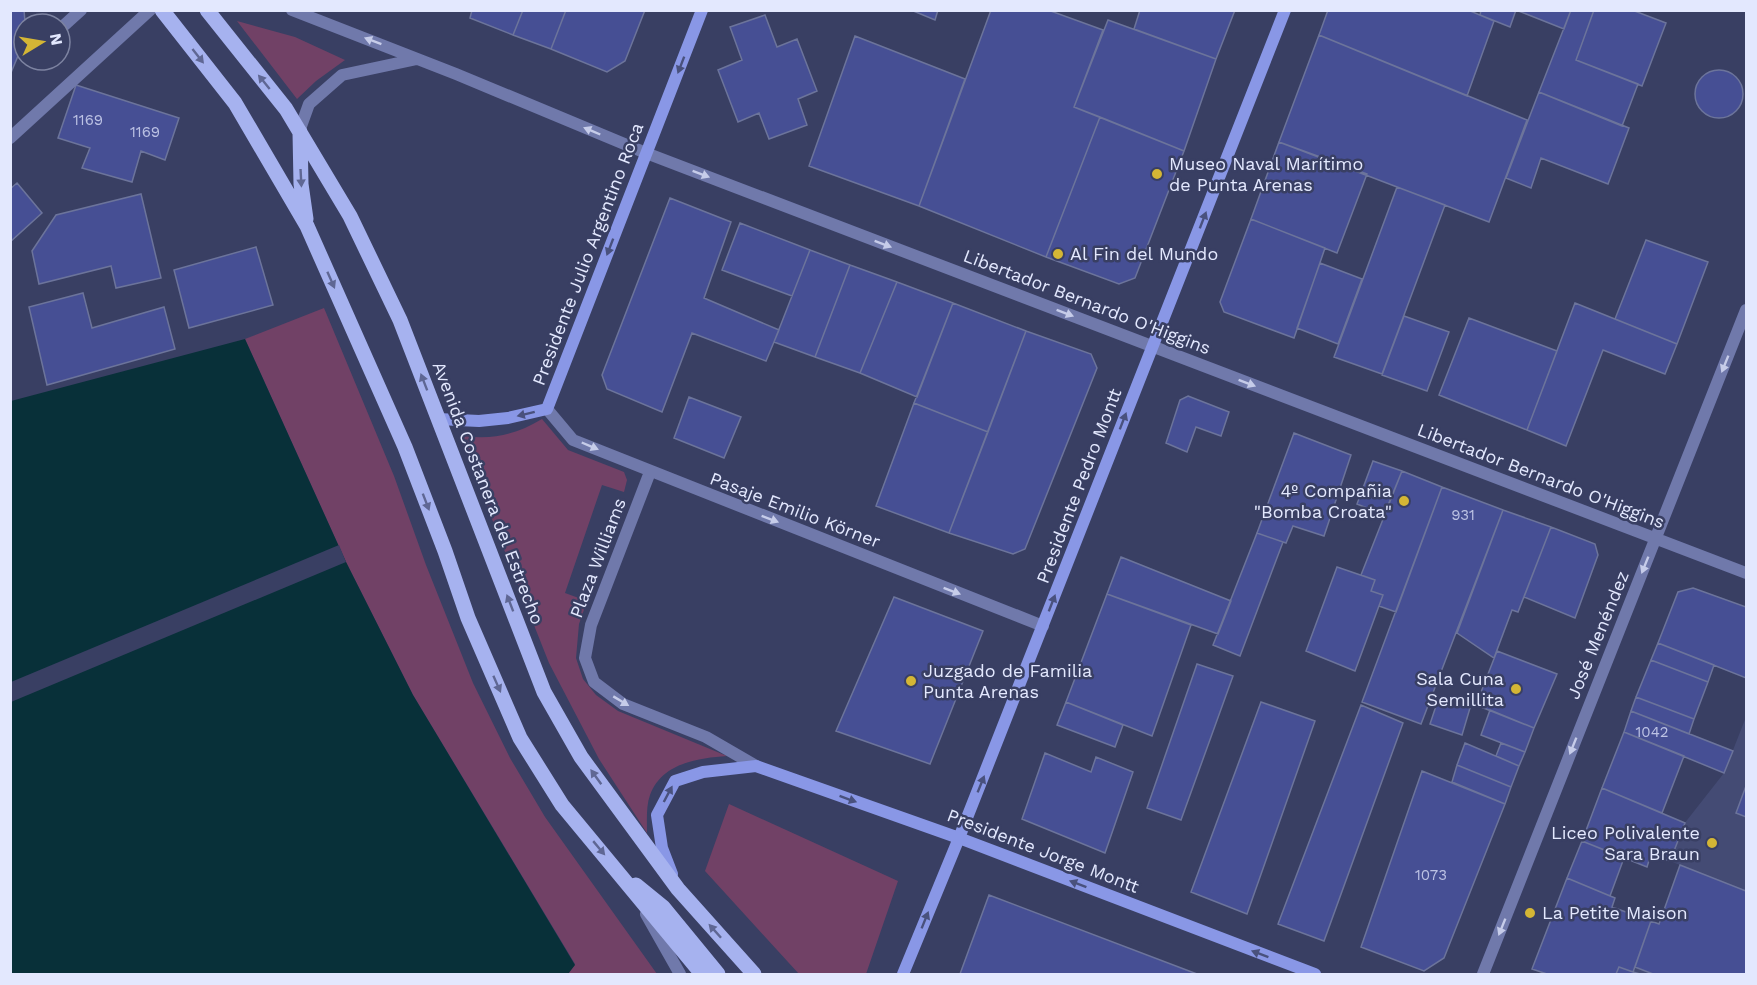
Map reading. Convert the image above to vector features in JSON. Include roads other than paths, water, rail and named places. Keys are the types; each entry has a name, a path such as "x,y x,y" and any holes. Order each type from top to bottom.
{"main road":[{"path":"162,10 235,103 307,226 405,447 468,618 520,738 562,805 702,975"},
{"name":"Avenida Costanera del Estrecho","path":"207,10 300,129 350,216 400,320 544,692 581,756 678,889 754,975"},
{"path":"300,129 302,184 307,226"},
{"path":"615,868 663,907 718,975"}],"street":[{"path":"10,138 150,10"},
{"name":"Libertador Bernardo O'Higgins","path":"292,10 646,153 1746,573"},
{"name":"Presidente Julio Argentino Roca","path":"438,419 479,421 508,418 547,409 702,10"},
{"name":"Presidente Pedro Montt","path":"903,975 1043,627 1285,10"},
{"path":"300,129 309,104 342,75 418,59"},
{"name":"José Menéndez","path":"1483,975 1746,310"},
{"name":"Pasaje Emilio Körner","path":"547,409 573,440 1043,627"},
{"name":"Plaza Williams","path":"585,658 591,625 650,472"},
{"name":"Presidente Jorge Montt","path":"585,658 594,682 623,704 706,737 756,766 959,838 1315,975"},
{"name":"Presidente Jorge Montt","path":"678,889 662,848 657,815 675,781 703,772 756,766"},
{"path":"637,897 680,975"}],"place":[{"name":"Museo Naval Marítimo de Punta Arenas","path":"1157,174"},
{"name":"Al Fin del Mundo","path":"1058,254"},
{"name":"4º Compañia \"Bomba Croata\"","path":"1404,501"},
{"name":"Juzgado de Familia Punta Arenas","path":"911,681"},
{"name":"Sala Cuna Semillita","path":"1516,689"},
{"name":"Liceo Polivalente Sara Braun","path":"1712,843"},
{"name":"La Petite Maison","path":"1530,913"}]}
